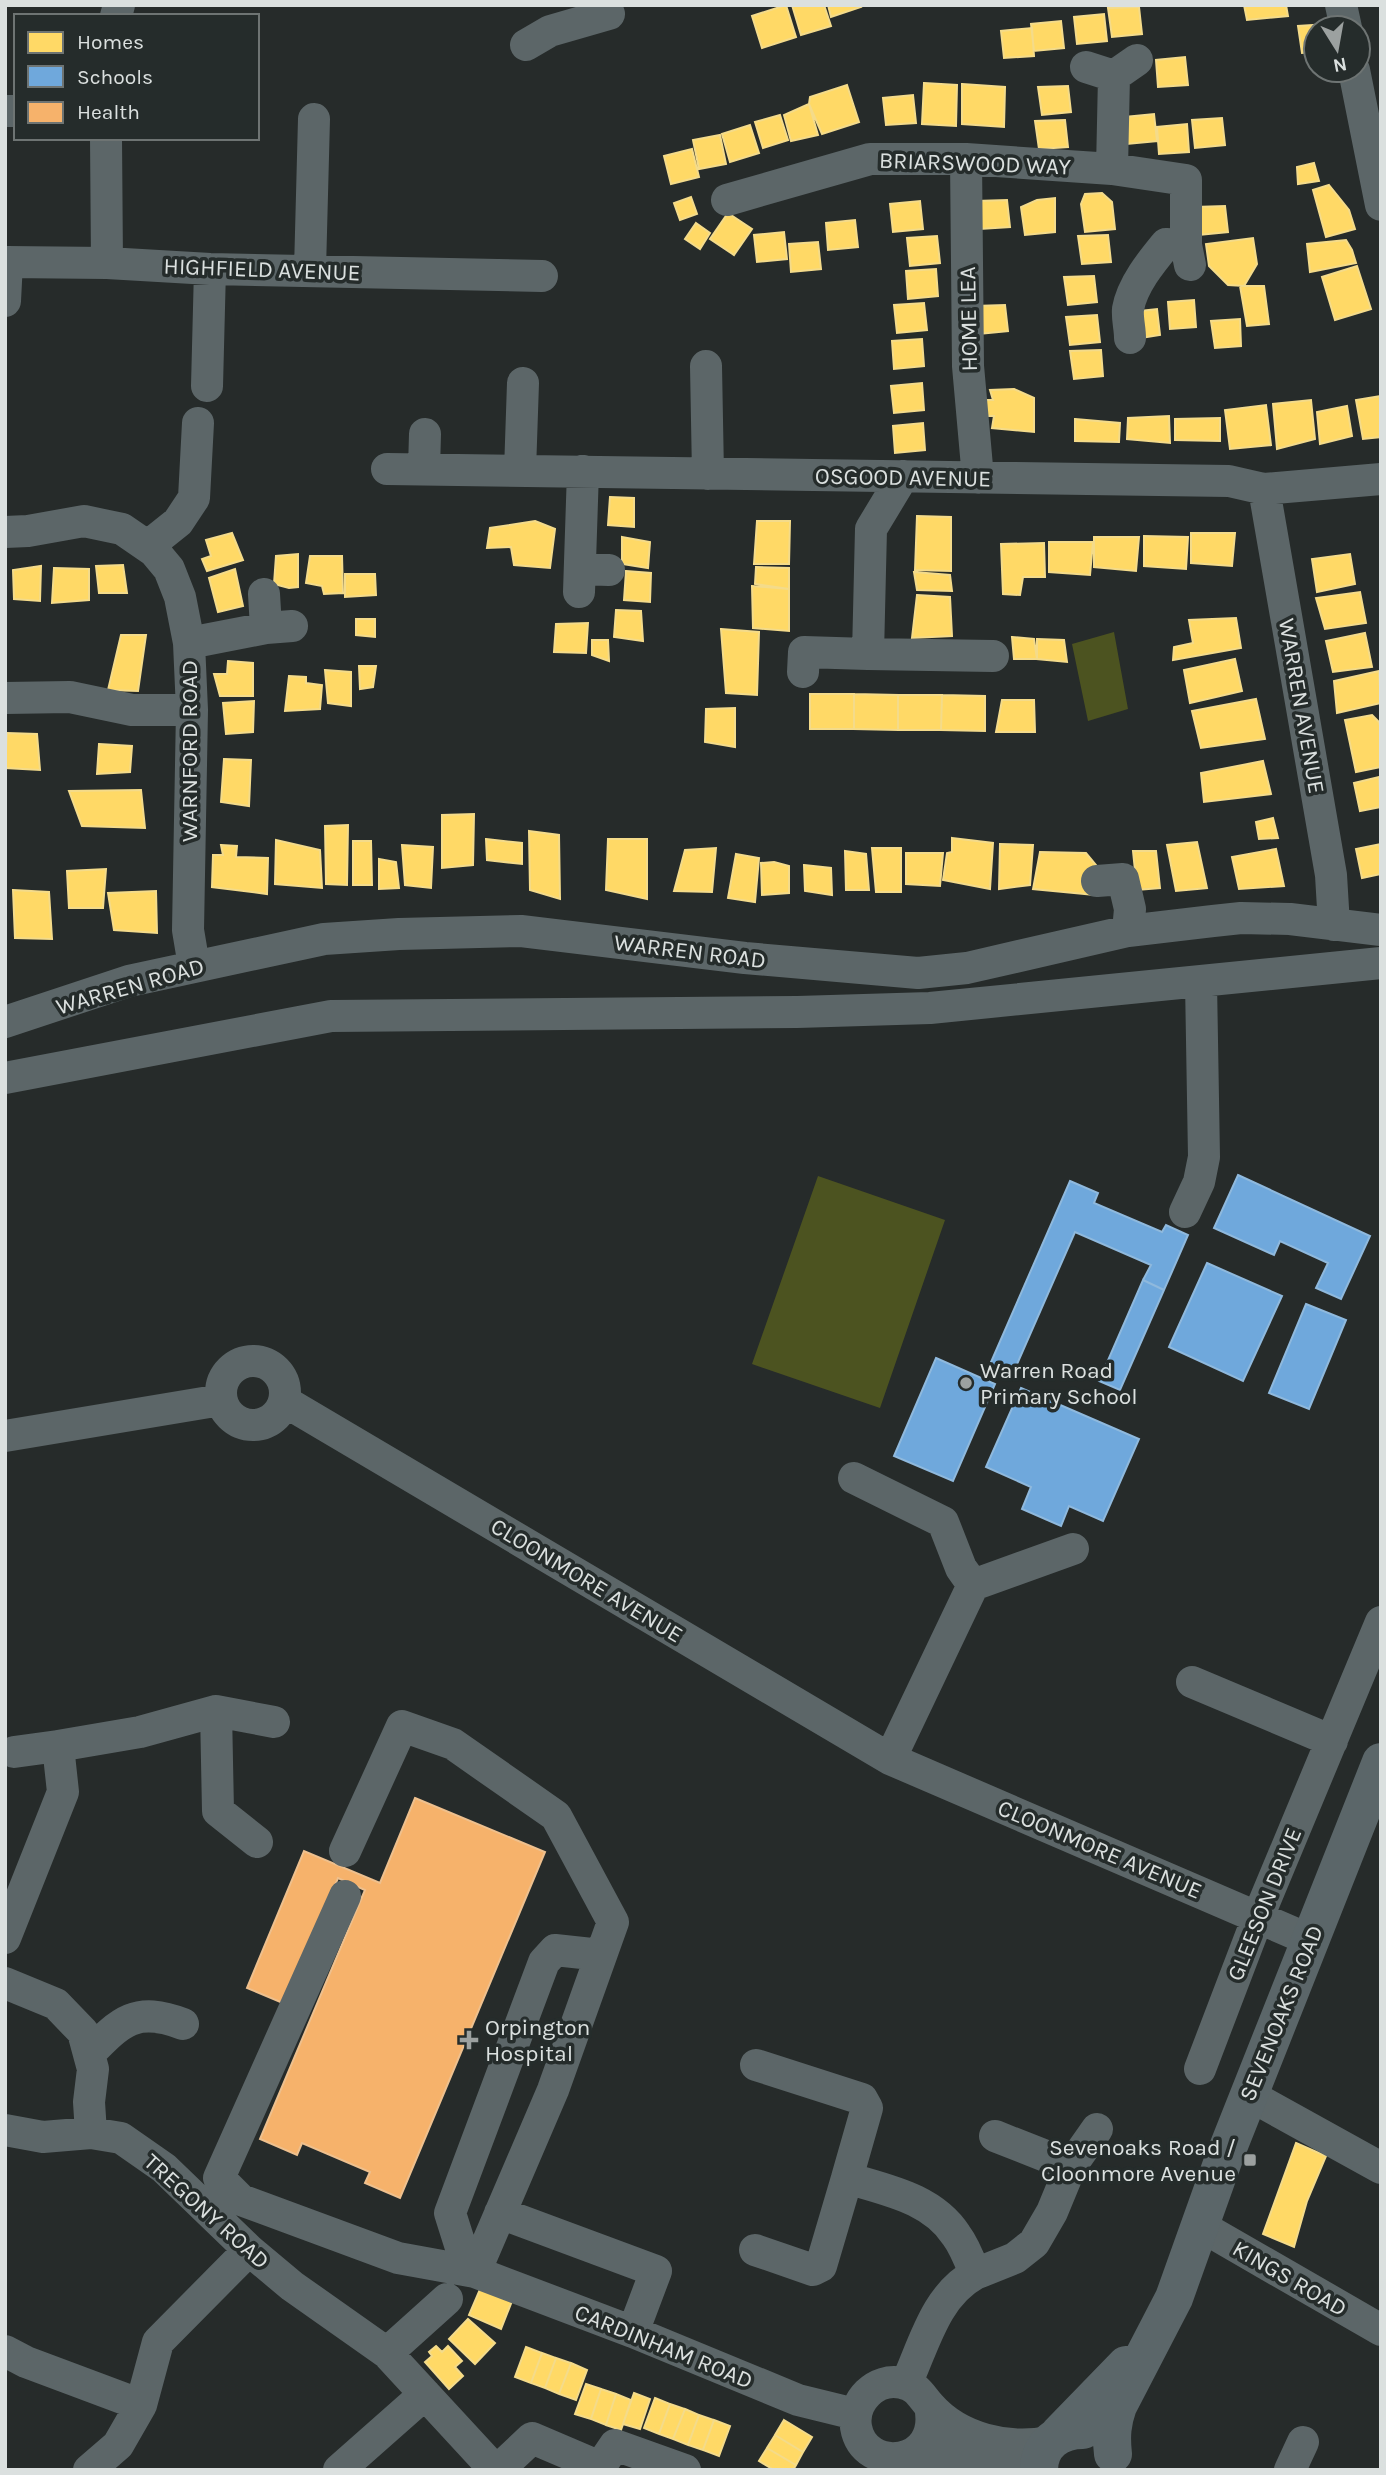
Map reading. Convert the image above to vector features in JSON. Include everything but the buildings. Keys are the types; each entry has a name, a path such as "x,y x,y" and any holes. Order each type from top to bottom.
{"main road":[{"name":"SEVENOAKS ROAD","path":"1115,2462 1111,2434 1113,2420 1174,2298 1249,2095 1381,1762"},
{"name":"SEVENOAKS ROAD","path":"1049,2448 1151,2342"},
{"path":"1049,2448 1072,2430 1085,2430 1107,2443 1115,2462"}],"street":[{"path":"546,27 610,13"},
{"path":"1112,68 1112,169"},
{"path":"1357,84 1381,205"},
{"path":"310,270 314,119"},
{"path":"106,140 107,263"},
{"name":"BRIARSWOOD WAY","path":"727,201 870,159 967,159 1112,169 1186,180 1181,251 1150,264 1128,310 1130,338"},
{"name":"HOME LEA","path":"967,159 968,366 978,478"},
{"path":"5,301 6,261"},
{"name":"HIGHFIELD AVENUE","path":"6,261 210,269 542,276"},
{"path":"206,386 210,269"},
{"path":"706,366 708,474"},
{"path":"520,471 523,383"},
{"path":"148,546 178,522 194,498 198,423"},
{"path":"424,469 425,435"},
{"name":"OSGOOD AVENUE","path":"387,469 1229,481 1264,489 1381,480"},
{"path":"583,471 589,577"},
{"path":"868,654 871,529 903,476"},
{"name":"WARREN AVENUE","path":"1264,489 1331,875 1334,925"},
{"name":"WARNFORD ROAD","path":"5,532 28,531 83,521 122,529 148,546 169,569 180,597 189,643 192,710 188,930 194,967"},
{"path":"189,643 279,627 264,594"},
{"path":"803,672 804,652 993,656"},
{"path":"5,698 70,697 132,710 192,710"},
{"path":"1097,881 1123,878 1130,909 1128,931"},
{"name":"WARREN ROAD","path":"5,1022 129,981 324,939 521,931 745,958 918,973 967,968 1128,931 1241,918 1290,919 1381,930"},
{"path":"5,1078 331,1016 930,1008 1381,963"},
{"path":"1185,1212 1199,1182 1204,1157 1201,982"},
{"path":"258,1362 268,1365 282,1380 284,1401 280,1411 272,1419 252,1426 232,1418 221,1400 223,1379 238,1365 258,1362"},
{"path":"5,1436 221,1400"},
{"name":"CLOONMORE AVENUE","path":"284,1401 890,1759 1310,1940"},
{"path":"853,1478 943,1522 961,1568 973,1584"},
{"path":"890,1759 973,1584 1073,1549"},
{"name":"GLEESON DRIVE","path":"1200,2069 1258,1917 1381,1622"},
{"path":"1192,1682 1332,1741"},
{"path":"216,1711 218,1811 257,1842"},
{"path":"15,1752 140,1732 216,1711 274,1722"},
{"path":"345,1851 402,1726 453,1744 556,1816 613,1922 553,2090 475,2272"},
{"path":"5,1938 63,1792 58,1746"},
{"name":"CARDINHAM ROAD","path":"345,1896 219,2178 241,2200 398,2258 475,2272 633,2332 798,2400 855,2414"},
{"path":"475,2272 462,2251 450,2213 544,1962 555,1951 601,1955"},
{"path":"5,1983 56,2004 83,2032 93,2068 89,2102 91,2133"},
{"path":"89,2054 111,2032 133,2018 149,2014 183,2024"},
{"path":"755,2249 813,2270 821,2266 867,2108 862,2099 756,2066"},
{"path":"1249,2095 1381,2168"},
{"path":"906,2384 943,2301 975,2274 1015,2258 1034,2243 1052,2212 1072,2166 1097,2129"},
{"name":"TREGONY ROAD","path":"5,2130 43,2137 91,2133 121,2138 164,2168 249,2250 292,2286 387,2353 497,2470 532,2438 600,2467 615,2445 685,2470"},
{"path":"995,2136 1072,2166"},
{"path":"847,2178 901,2194 933,2211 956,2234 975,2274"},
{"path":"500,2213 656,2271 633,2332"},
{"name":"KINGS ROAD","path":"1199,2228 1223,2239 1381,2330"},
{"path":"89,2470 118,2445 141,2405 158,2342 249,2250"},
{"path":"387,2353 447,2299"},
{"path":"5,2351 26,2362 141,2405"},
{"path":"888,2382 906,2384 923,2395 930,2406 933,2419 931,2431 926,2443 916,2452 905,2458 879,2464 861,2441 856,2429 855,2414 866,2394 876,2386 888,2382"},
{"path":"339,2470 425,2394"},
{"path":"930,2406 963,2431 979,2437 1049,2448"},
{"path":"916,2452 954,2454 1009,2470"}],"green space":[{"path":"1114,632 1128,709 1088,721 1072,644"},
{"path":"818,1176 945,1220 880,1408 752,1364"}],"place":[{"name":"Warren Road Primary School","path":"966,1383"},
{"name":"Orpington Hospital","path":"469,2040"},
{"name":"Sevenoaks Road / Cloonmore Avenue","path":"1250,2160"}]}
